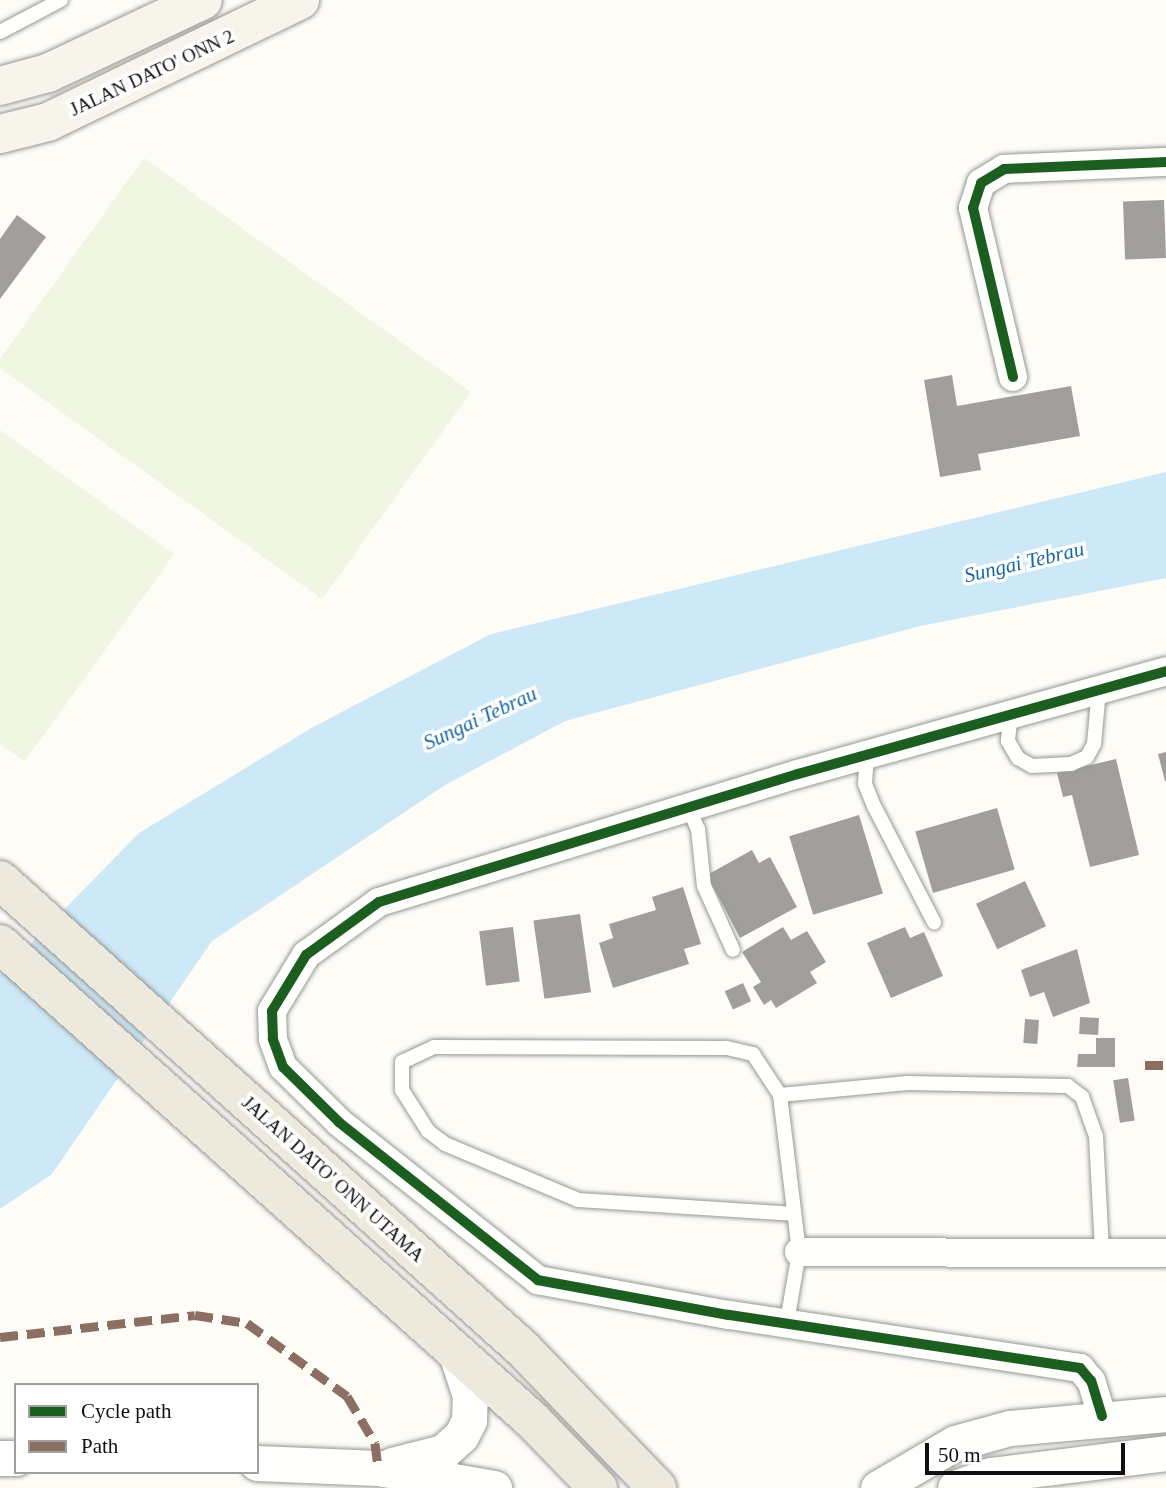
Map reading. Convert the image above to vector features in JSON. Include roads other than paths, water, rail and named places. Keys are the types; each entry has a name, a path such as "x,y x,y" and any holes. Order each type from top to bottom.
{"main road":[{"path":"0,86 48,73 203,0"},
{"name":"JALAN DATO' ONN 2","path":"0,134 48,122 300,0"},
{"name":"JALAN DATO' ONN UTAMA","path":"0,880 523,1349 657,1488"},
{"path":"0,944 455,1350 598,1488"}],"street":[{"path":"1013,377 973,208 981,183 1004,169 1166,162"},
{"path":"1102,1416 1091,1381 1080,1368 538,1280 339,1122 282,1067 273,1038 272,1011 306,956 379,902 688,807 1166,671"},
{"path":"799,1252 943,1256 1102,1251 1166,1253"},
{"path":"378,1468 443,1452 461,1436 470,1420 470,1396 455,1350"},
{"path":"878,1488 956,1443 1010,1427 1102,1416 1166,1414"},
{"path":"955,1488 990,1475 1166,1453"},
{"path":"259,1463 378,1468 494,1488"}],"lane":[{"path":"0,32 61,0"},
{"path":"1011,715 1008,741 1018,758 1032,766 1071,764 1087,758 1094,744 1099,690"},
{"path":"867,755 865,784 934,922"},
{"path":"688,807 698,829 704,886 733,950"},
{"path":"788,1322 799,1252 780,1095 752,1054 726,1048 434,1047 417,1051 402,1062 400,1073 410,1108 445,1144 578,1200 793,1214"},
{"path":"780,1095 907,1083 1068,1086 1082,1097 1096,1136 1102,1251"}],"water":[{"name":"Sungai Tebrau","path":"1166,472 1166,578 920,626 565,721 445,785 212,941 52,1174 0,1209 0,975 139,833 313,727 491,634"}]}
